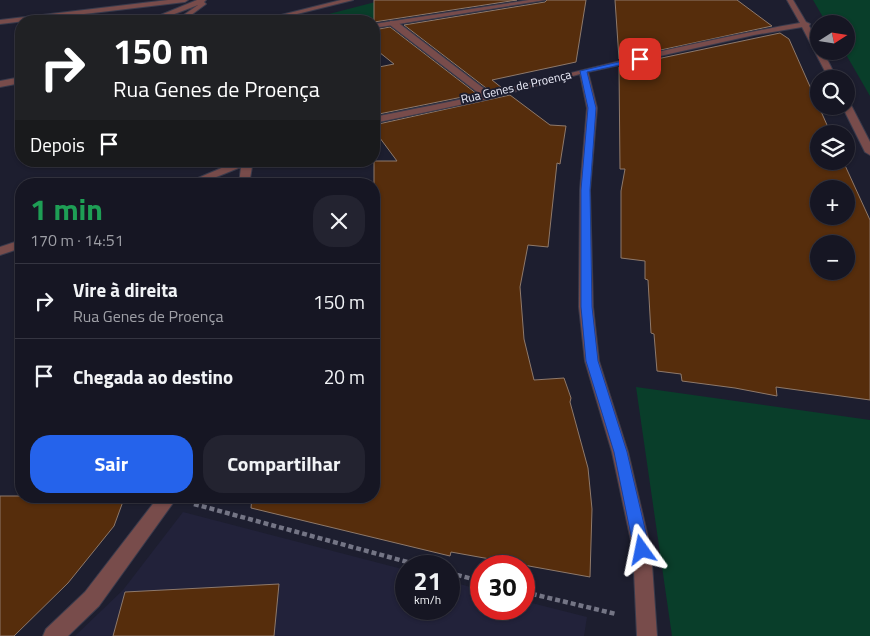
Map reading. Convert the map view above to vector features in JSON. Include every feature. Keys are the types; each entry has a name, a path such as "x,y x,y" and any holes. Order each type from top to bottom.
{"street":[{"path":"59,15 185,0"},
{"path":"165,15 203,0"},
{"path":"188,15 209,0"},
{"path":"286,15 350,0"},
{"path":"380,25 542,0"},
{"path":"790,0 810,32"},
{"path":"0,22 15,20"},
{"path":"393,23 488,96"},
{"name":"Rua Genes de Proença","path":"380,119 488,96 583,71 754,33 806,24"},
{"path":"583,71 592,108 585,190 586,307 592,361 620,452 642,550 647,636"},
{"path":"0,84 15,81"},
{"path":"851,115 870,152"},
{"path":"204,178 233,167"},
{"path":"0,251 15,246"},
{"path":"53,636 92,600 165,503"}],"path":[{"path":"191,503 395,559"},
{"path":"535,595 646,621"}],"shaded area":[{"path":"183,512 395,567 395,620 460,620 460,584 470,587 470,620 535,620 535,604 587,617 584,636 75,636 123,590"}],"green space":[{"path":"383,0 475,0 479,2 380,19 380,15 325,15"},
{"path":"813,0 870,0 870,96 849,60 855,60 855,15 822,15"},
{"path":"636,387 870,420 870,636 672,636"}],"building":[{"path":"374,0 517,0 380,21 380,15 374,15"},
{"path":"547,0 586,0 576,62 492,80 502,88 490,91 404,25 545,2"},
{"path":"615,0 737,0 772,26 619,59"},
{"path":"390,27 477,94 380,114 380,67 394,64 380,53 380,29"},
{"path":"780,33 789,39 810,86 810,115 823,115 827,125 810,125 810,170 847,170 852,180 810,180 810,225 855,225 855,187 870,220 870,400 776,387 777,396 682,381 681,374 657,371 654,334 651,333 648,280 645,279 645,261 621,258 621,191 625,169 620,169 619,67"},
{"path":"510,95 550,125 566,126 560,164 557,163 548,247 528,245 520,287 524,339 534,380 564,378 571,398 570,402 588,468 592,509 590,577 535,567 535,555 470,555 451,552 450,555 446,555 251,508 251,503 380,503 380,178 374,178 374,167 380,167 380,161 397,161 380,138 380,124"},
{"path":"0,496 15,496 15,503 122,503 114,526 68,583 14,636 0,636"},
{"path":"279,584 274,636 113,636 125,592"}],"route":[{"path":"640,59 583,71 592,108 585,190 586,307 592,361 620,452 642,550"}]}
